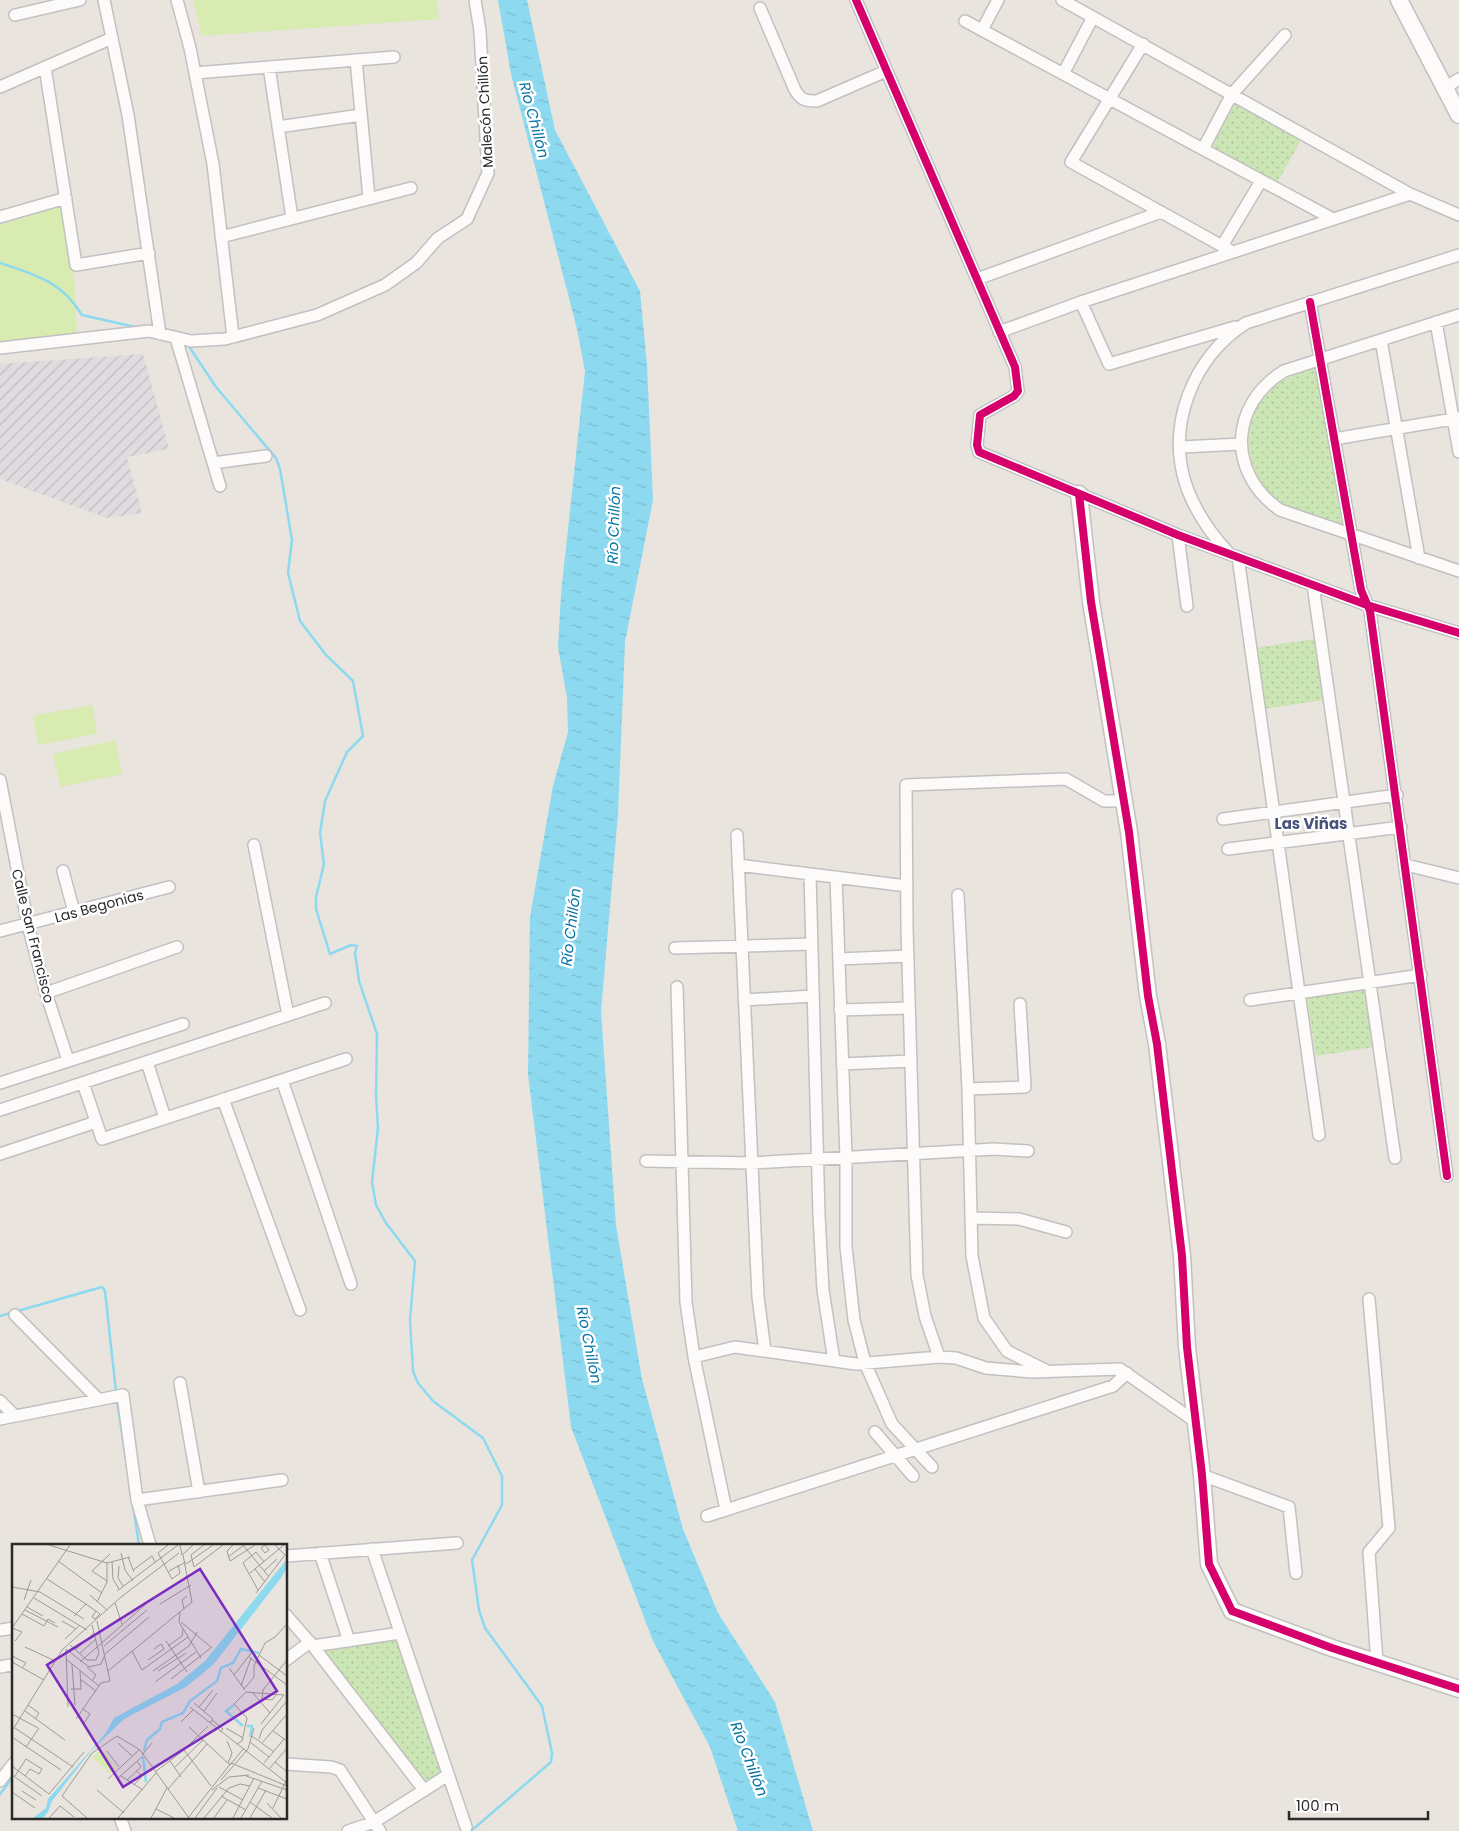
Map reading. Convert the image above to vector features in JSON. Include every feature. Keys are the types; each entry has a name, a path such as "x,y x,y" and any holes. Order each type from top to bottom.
{"street":[{"path":"14,15 80,0"},
{"path":"104,0 128,115 160,334"},
{"path":"0,348 149,331 191,341 233,337 213,164 195,73 177,0"},
{"name":"Malecón Chillón","path":"233,337 317,315 385,285 416,263 438,238 467,220 488,173 480,31 475,0"},
{"path":"856,0 1015,367 1018,391 1014,396 980,415 979,452 1178,535 1313,586 1367,605 1459,633"},
{"path":"982,30 998,0"},
{"path":"1062,0 1410,194 1459,215"},
{"path":"1399,0 1459,115"},
{"path":"760,8 795,90 806,101 817,100 886,71"},
{"path":"1063,74 1093,17"},
{"path":"965,21 1333,219"},
{"path":"1203,149 1232,94 1285,35"},
{"path":"0,87 112,38"},
{"path":"1143,44 1071,162 1233,252"},
{"path":"195,73 394,57"},
{"path":"356,60 369,198"},
{"path":"269,67 292,218"},
{"path":"45,68 76,265 149,254"},
{"path":"1445,88 1459,79"},
{"path":"278,127 361,115"},
{"path":"1222,246 1261,181"},
{"path":"221,237 411,188"},
{"path":"999,332 1081,302 1410,194"},
{"path":"0,217 66,198"},
{"path":"977,279 1161,212"},
{"path":"1081,302 1107,361 1111,364 1459,255"},
{"path":"1310,302 1361,590 1371,616 1447,1176"},
{"path":"1459,315 1284,371 1270,380 1257,394 1247,411 1240,444 1250,478 1268,502 1294,517 1459,571"},
{"path":"1436,322 1456,419 1459,452"},
{"path":"1246,323 1228,335 1200,368 1184,405 1181,447 1182,468 1196,508 1208,530 1233,555 1274,812 1319,1134"},
{"path":"176,338 220,486"},
{"path":"1381,340 1419,558"},
{"path":"1334,439 1456,419"},
{"path":"1181,447 1240,444"},
{"path":"213,463 266,456"},
{"path":"1079,494 1091,602 1129,832 1148,996 1157,1044 1182,1256 1187,1348 1202,1475 1209,1564 1232,1611 1459,1689"},
{"path":"1178,535 1187,606"},
{"path":"1313,586 1395,1158"},
{"path":"939,1357 925,1316 917,1275 906,886 906,785 1066,779 1104,800 1123,801"},
{"name":"Calle San Francisco","path":"0,780 28,925 46,993 68,1060"},
{"path":"1223,819 1396,796"},
{"path":"1228,849 1401,827"},
{"path":"737,835 758,1297 765,1351"},
{"path":"254,845 288,1015"},
{"path":"738,865 906,886"},
{"path":"1406,865 1459,878"},
{"path":"63,871 74,912"},
{"path":"810,874 817,1159 823,1290 834,1361"},
{"path":"836,877 846,1157 846,1247 854,1320 864,1363 892,1424 932,1467"},
{"name":"Las Begonias","path":"0,931 168,887"},
{"path":"958,895 971,1151 972,1256 984,1318 1007,1351 1048,1371"},
{"path":"675,948 812,944"},
{"path":"46,993 177,947"},
{"path":"839,959 908,956"},
{"path":"1250,1000 1421,974"},
{"path":"677,987 686,1302 694,1356 726,1510"},
{"path":"744,1000 813,996"},
{"path":"0,1110 325,1003"},
{"path":"968,1089 1025,1087 1020,1004"},
{"path":"840,1010 909,1008"},
{"path":"0,1083 183,1024"},
{"path":"83,1083 102,1139 346,1059"},
{"path":"842,1064 911,1061"},
{"path":"147,1062 165,1118"},
{"path":"282,1080 351,1284"},
{"path":"223,1099 300,1310"},
{"path":"0,1154 96,1122"},
{"path":"646,1161 751,1163 994,1149 1028,1151"},
{"path":"972,1218 1019,1219 1066,1232"},
{"path":"1369,1299 1389,1528 1370,1552 1376,1662"},
{"path":"16,1315 98,1400"},
{"path":"694,1356 735,1347 834,1361 864,1363 939,1357 956,1358 986,1368 1032,1372 1117,1368 1126,1372 1196,1422"},
{"path":"707,1516 1113,1386 1126,1372"},
{"path":"180,1383 199,1492"},
{"path":"0,1419 122,1395 137,1500 150,1544"},
{"path":"0,1401 15,1416"},
{"path":"875,1432 913,1476"},
{"path":"1202,1475 1289,1507 1296,1573"},
{"path":"137,1500 282,1480"},
{"path":"288,1556 457,1543"},
{"path":"372,1549 466,1827"},
{"path":"320,1553 349,1641"},
{"path":"288,1617 311,1644 424,1790"},
{"path":"288,1659 311,1644 349,1641 400,1633"},
{"path":"288,1764 331,1767 340,1770 377,1826"},
{"path":"0,1781 12,1766"},
{"path":"348,1831 377,1826 424,1790 448,1775"},
{"path":"120,1818 125,1831"}],"shaded area":[{"path":"143,354 169,449 127,457 142,513 107,518 0,479 0,364"}],"green space":[{"path":"193,0 437,0 439,19 202,36"},
{"path":"1236,102 1302,138 1277,183 1212,147"},
{"path":"62,206 74,274 77,332 0,343 0,225"},
{"path":"1316,368 1342,525 1296,510 1279,501 1262,484 1255,471 1251,457 1250,427 1254,413 1261,400 1281,381"},
{"path":"1314,639 1323,700 1264,709 1255,648"},
{"path":"92,705 97,734 38,745 33,716"},
{"path":"115,740 122,774 60,787 53,754"},
{"path":"1364,989 1373,1047 1316,1056 1307,998"},
{"path":"396,1639 442,1772 425,1783 323,1651"}],"water":[{"name":"Río Chillón","path":"498,0 527,0 555,130 640,291 647,364 653,500 625,642 618,814 601,1011 616,1225 642,1379 683,1529 718,1613 775,1702 813,1831 738,1831 710,1747 653,1641 571,1427 528,1074 530,917 553,786 568,732 567,698 558,647 561,594 585,371 577,329 511,74"}],"waterway":[{"path":"0,263 47,281 65,294 82,315 135,327"},
{"path":"188,345 216,387 276,458 280,469 292,540 288,573 300,621 326,655 353,681 363,736 347,752 325,801 320,833 324,864 316,897 316,909 330,954 351,945 357,946 355,953 359,981 377,1034 376,1097 378,1128 372,1182 376,1205 386,1223 415,1261 410,1320 413,1371 418,1383 433,1401 483,1438 502,1476 502,1505 472,1560 479,1610 485,1628 542,1706 552,1753 551,1762 471,1831"},
{"path":"0,1316 102,1287 105,1291 116,1392"},
{"path":"117,1400 139,1544"},
{"path":"0,1794 12,1779"}],"cycle path":[{"path":"856,0 1015,367 1018,391 1014,396 980,415 977,445 979,452 1178,535 1367,605 1459,633"},
{"path":"1310,302 1361,590 1370,611 1447,1176"},
{"path":"1079,494 1091,602 1129,832 1148,996 1157,1044 1182,1256 1187,1347 1202,1475 1209,1564 1232,1611 1332,1648 1459,1689"}],"district":[{"name":"Las Viñas","path":"1311,824"}]}
